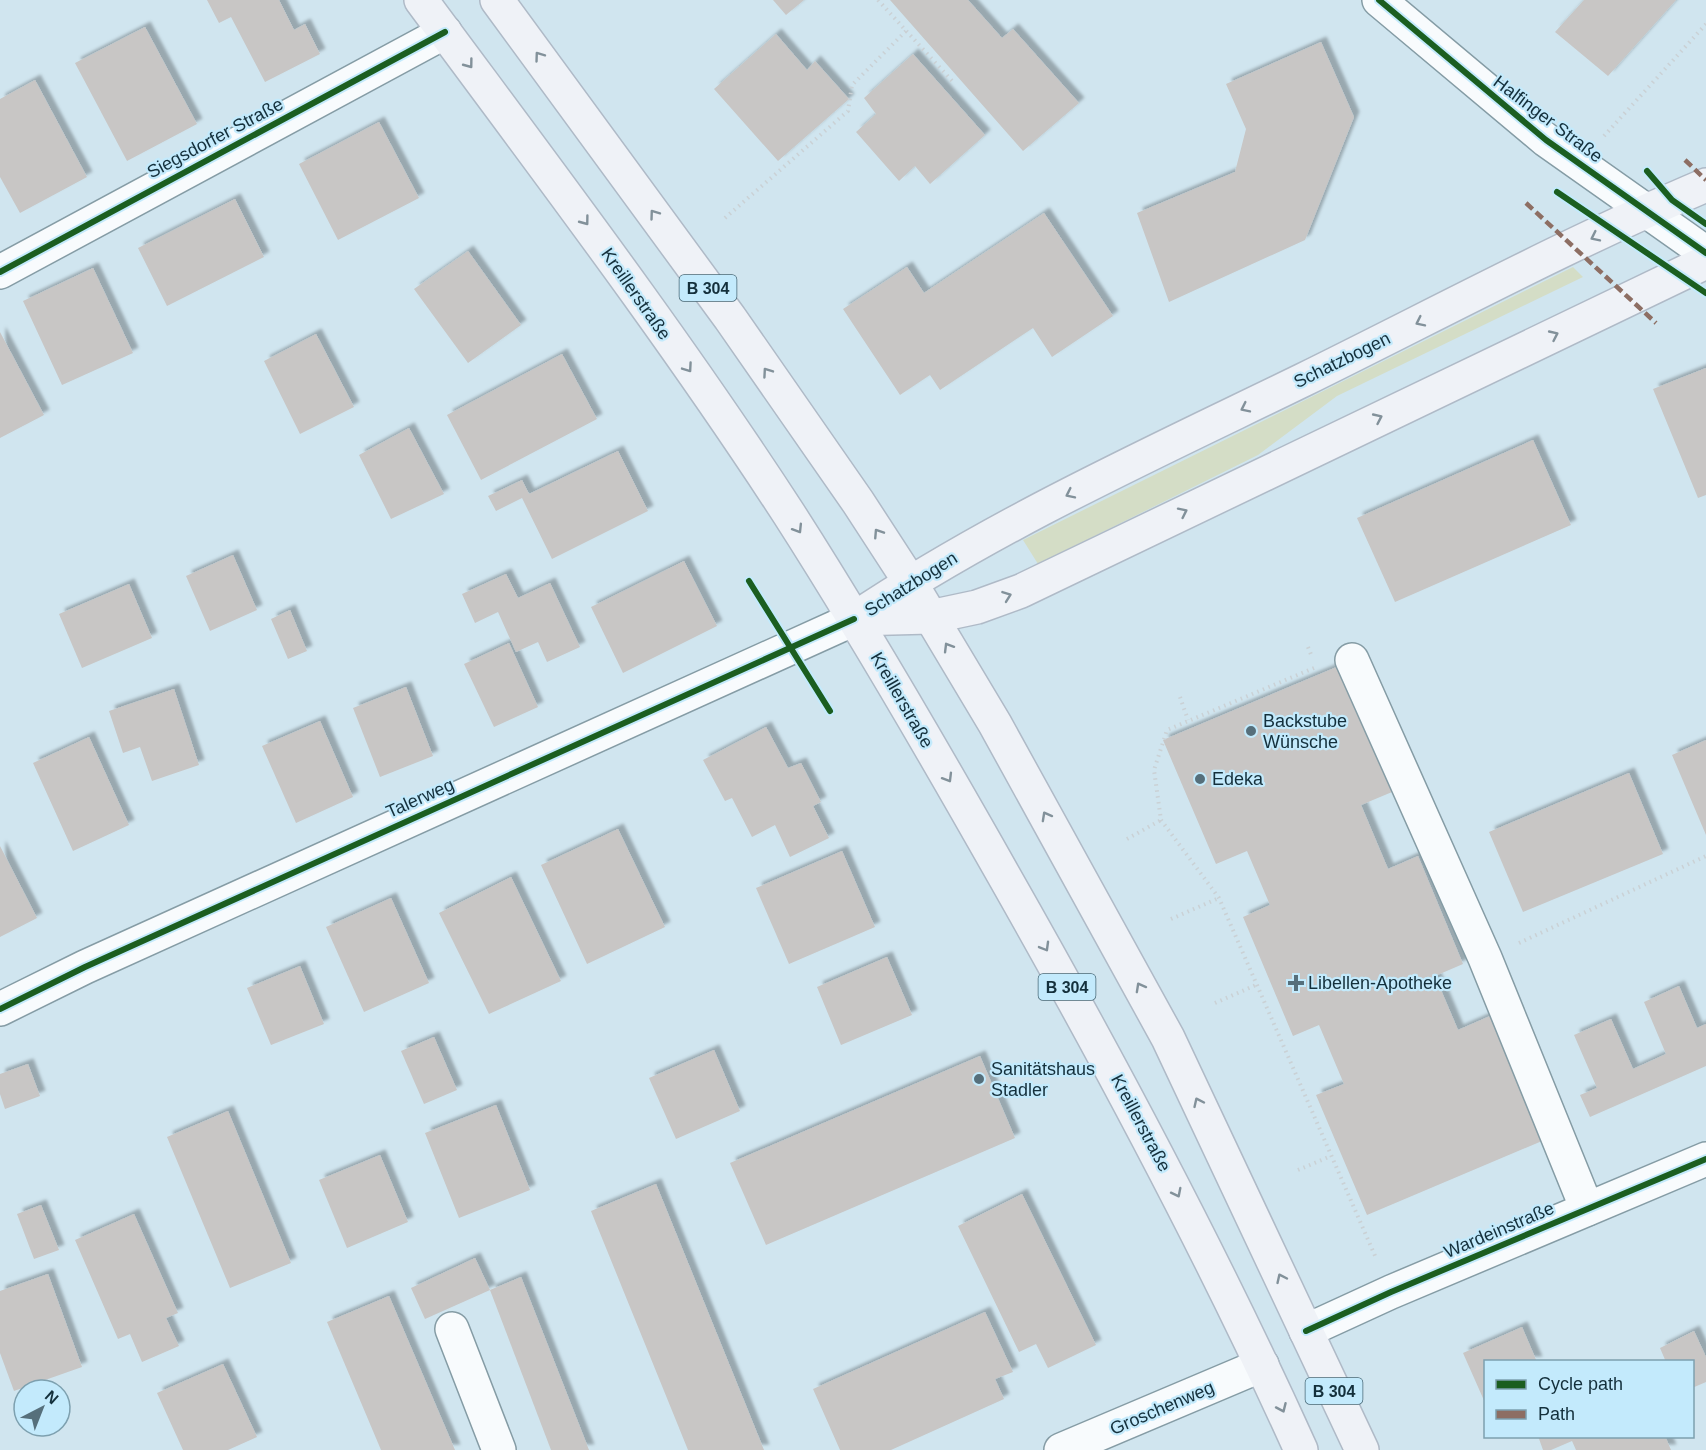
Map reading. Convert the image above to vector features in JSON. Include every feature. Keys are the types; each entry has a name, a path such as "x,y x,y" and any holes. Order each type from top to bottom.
{"main road":[{"name":"Kreillerstraße","path":"421,0 607,250 786,510 854,619 1086,1021 1176,1190 1301,1450"},
{"name":"B 304","path":"497,0 729,318 858,502 910,582 995,724 1168,1038 1362,1450"},
{"name":"Schatzbogen","path":"854,619 910,582 1022,518 1648,211 1706,185"},
{"name":"Schatzbogen","path":"854,619 930,617 977,607 1047,579 1325,443 1706,262"}],"street":[{"name":"Halfinger Straße","path":"1379,0 1496,100 1706,254"},
{"name":"Siegsdorfer Straße","path":"0,272 445,32"},
{"name":"Talerweg","path":"0,1009 85,967 854,619"},
{"path":"1352,660 1485,958 1587,1209"},
{"name":"Wardeinstraße","path":"1306,1331 1391,1292 1706,1159"},
{"path":"452,1329 499,1450"},
{"name":"Groschenweg","path":"1061,1450 1262,1365"}],"path":[{"path":"878,0 953,82"},
{"path":"1579,162 1706,24"},
{"path":"725,218 848,111 852,85 906,31"},
{"path":"1308,647 1316,668 1167,730 1154,770 1161,820 1219,898 1391,1292"},
{"path":"1180,697 1188,720"},
{"path":"1127,839 1161,820"},
{"path":"1485,958 1706,856"},
{"path":"1170,919 1219,898"},
{"path":"1215,1002 1256,985"},
{"path":"1299,1170 1331,1156"}],"green space":[{"path":"1573,267 1583,277 1337,396 1258,455 1038,564 1023,540"}],"building":[{"path":"207,0 279,0 294,30 305,24 320,54 265,82 231,17 219,23"},
{"path":"773,0 804,0 786,15"},
{"path":"890,0 968,0 1002,38 1013,29 1079,103 1023,151"},
{"path":"1584,0 1676,0 1608,76 1555,32"},
{"path":"145,27 197,124 127,161 75,63"},
{"path":"776,34 807,70 815,61 849,99 778,161 714,89"},
{"path":"1321,42 1354,117 1305,240 1169,302 1137,213 1235,172 1246,129 1226,84"},
{"path":"913,54 985,135 930,184 915,166 899,181 856,132 876,114 864,98"},
{"path":"35,80 87,177 20,213 0,177 0,99"},
{"path":"379,122 419,198 338,240 299,164"},
{"path":"235,199 264,257 167,306 138,248"},
{"path":"1044,213 1113,316 1052,357 1033,328 940,390 930,375 900,395 843,309 907,267 924,293"},
{"path":"468,251 521,325 468,363 414,289"},
{"path":"93,268 133,353 62,385 23,301"},
{"path":"0,332 44,415 0,438"},
{"path":"316,334 354,407 300,434 264,361"},
{"path":"562,354 597,419 481,480 447,415"},
{"path":"1706,368 1706,495 1698,498 1653,389"},
{"path":"409,428 444,494 391,519 359,455"},
{"path":"1533,440 1571,525 1395,602 1357,518"},
{"path":"618,451 648,511 552,559 522,498 496,511 488,496 522,480 529,494"},
{"path":"233,555 257,610 210,631 186,576"},
{"path":"684,561 717,626 623,673 591,607"},
{"path":"506,574 518,598 550,583 580,647 547,662 538,642 516,652 498,612 475,623 462,594"},
{"path":"129,584 152,638 82,668 59,614"},
{"path":"290,610 307,651 288,659 271,619"},
{"path":"509,643 538,707 494,727 464,664"},
{"path":"1339,666 1392,792 1361,805 1388,869 1418,856 1463,964 1435,976 1458,1030 1490,1016 1542,1141 1367,1215 1316,1095 1344,1084 1319,1025 1293,1036 1243,917 1270,905 1247,851 1216,864 1163,740"},
{"path":"406,687 433,756 380,777 353,708"},
{"path":"174,689 199,765 152,781 140,747 123,753 109,711"},
{"path":"320,721 353,797 296,823 262,746"},
{"path":"766,727 788,768 801,763 821,802 813,806 829,838 790,857 775,825 752,837 732,798 725,801 703,760"},
{"path":"89,737 129,825 73,851 33,763"},
{"path":"1706,740 1706,835 1672,755"},
{"path":"1629,773 1663,854 1523,912 1489,832"},
{"path":"618,829 665,927 587,964 541,865"},
{"path":"0,846 37,918 0,937"},
{"path":"842,851 875,927 789,964 756,888"},
{"path":"511,877 561,981 489,1014 439,913"},
{"path":"391,898 429,983 364,1012 326,927"},
{"path":"887,957 912,1015 841,1045 817,987"},
{"path":"300,966 324,1024 271,1045 247,988"},
{"path":"1679,986 1697,1028 1706,1024 1706,1066 1590,1117 1580,1095 1597,1088 1574,1035 1611,1019 1633,1069 1666,1054 1644,1002"},
{"path":"434,1037 457,1090 424,1104 401,1051"},
{"path":"714,1050 740,1111 676,1139 649,1078"},
{"path":"980,1056 1015,1138 766,1245 730,1163"},
{"path":"28,1064 40,1096 5,1109 0,1094 0,1074"},
{"path":"496,1105 530,1190 459,1218 425,1133"},
{"path":"228,1111 291,1263 230,1288 167,1137"},
{"path":"380,1155 408,1222 347,1248 319,1180"},
{"path":"656,1184 764,1450 688,1450 591,1211"},
{"path":"1022,1194 1096,1345 1048,1368 1036,1344 1019,1352 958,1226"},
{"path":"41,1205 59,1250 34,1259 17,1214"},
{"path":"134,1214 178,1313 166,1318 179,1346 142,1362 130,1334 118,1339 75,1240"},
{"path":"475,1258 490,1290 425,1319 411,1288"},
{"path":"48,1274 82,1367 51,1378 12,1378 12,1386 0,1353 0,1291"},
{"path":"521,1277 589,1450 551,1450 490,1290"},
{"path":"389,1296 455,1450 381,1450 327,1322"},
{"path":"985,1312 1013,1372 995,1379 1004,1399 891,1450 840,1450 813,1389"},
{"path":"1522,1327 1536,1360 1484,1360 1484,1400 1463,1353"},
{"path":"1694,1331 1706,1357 1706,1382 1694,1387 1694,1360 1665,1360 1660,1348"},
{"path":"223,1364 257,1437 228,1450 183,1450 157,1393"},
{"path":"1539,1438 1666,1438 1671,1450 1576,1450 1572,1441 1551,1450 1543,1450"}],"marked path":[{"path":"1685,160 1706,180"},
{"path":"1526,203 1656,323"}],"cycle path":[{"path":"1379,0 1546,140 1706,253"},
{"path":"0,272 445,32"},
{"path":"1647,171 1672,200 1706,224"},
{"path":"1557,192 1706,293"},
{"path":"749,581 830,711"},
{"path":"0,1009 85,967 854,619"},
{"path":"1306,1331 1391,1292 1706,1159"}],"place":[{"name":"Backstube Wünsche","path":"1251,731"},
{"name":"Edeka","path":"1200,779"},
{"name":"Libellen-Apotheke","path":"1296,983"},
{"name":"Sanitätshaus Stadler","path":"979,1079"}]}
